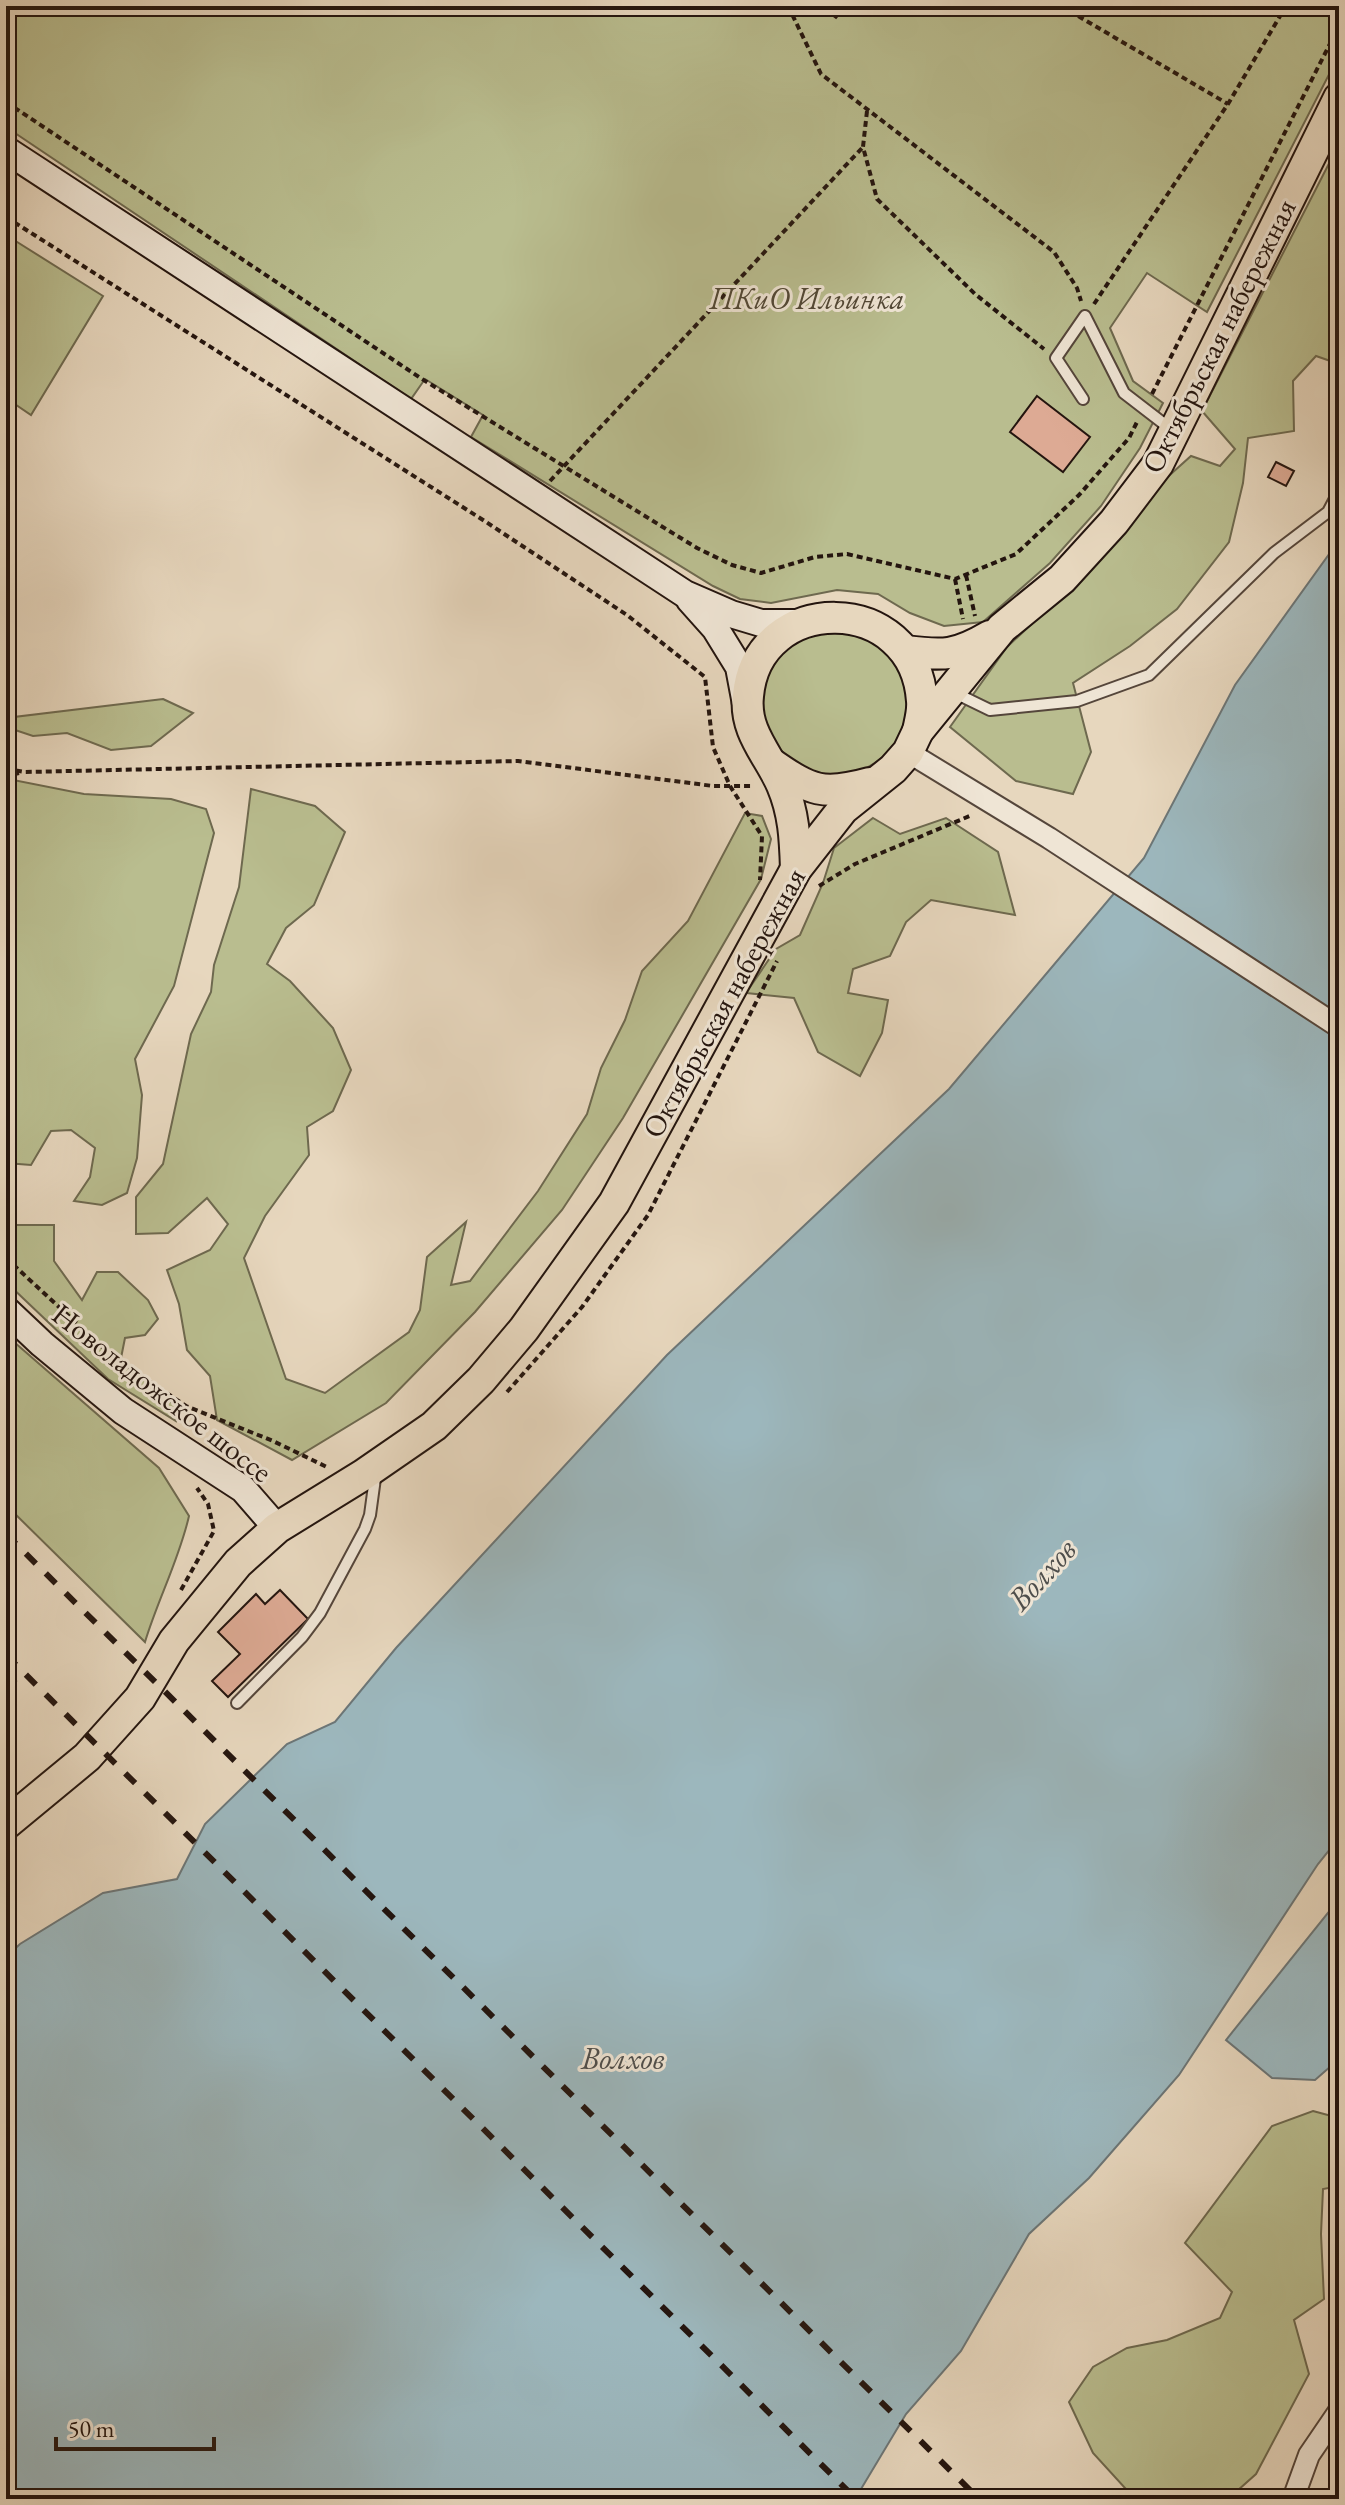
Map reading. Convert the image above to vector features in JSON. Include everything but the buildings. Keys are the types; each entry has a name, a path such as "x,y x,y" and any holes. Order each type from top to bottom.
{"main road":[{"name":"Октябрьская набережная","path":"6,1824 87,1757 130,1710 174,1641 238,1563 277,1528 434,1426 481,1380 524,1329 614,1203 807,878 843,809 893,769 951,691 982,630 1062,579 1114,522 1158,464 1339,98"},
{"path":"6,150 685,594 761,623 800,623 828,616 857,619 884,631 905,651 918,676 923,704 913,742"},
{"path":"685,594 715,628 739,667 750,726 777,775 791,811 807,878"},
{"path":"750,726 747,695 756,665 774,640 800,623"},
{"path":"905,651 937,655 965,651 982,630"},
{"path":"777,775 803,785 839,791 875,782"},
{"name":"Новоладожское шоссе","path":"6,1310 123,1411 243,1489 277,1528"}],"street":[{"path":"913,742 996,805 1339,1027"},
{"path":"1293,2499 1309,2455 1339,2411"}],"lane":[{"path":"1083,399 1056,358 1085,316 1124,393 1174,432"},
{"path":"951,691 990,710 1077,701 1149,675 1274,553 1328,512 1339,491"},
{"path":"237,1703 302,1637 320,1613 365,1529 377,1465"}],"path":[{"path":"788,6 821,74 1054,252 1077,288 1085,316"},
{"path":"1061,6 1228,104"},
{"path":"1085,316 1228,104 1286,6"},
{"path":"6,102 422,379 697,548 732,565 761,573 815,557 847,554 955,579 1016,554 1079,495 1129,438 1339,26"},
{"path":"867,110 863,147 877,199 975,294 1056,358"},
{"path":"535,496 863,147"},
{"path":"6,217 483,520 649,633 705,677 713,747 730,786 762,836 761,879 754,892"},
{"path":"966,575 982,630"},
{"path":"955,579 982,630"},
{"path":"6,769 25,772 518,761 713,786 730,786 777,775"},
{"path":"6,776 25,772"},
{"path":"807,878 855,864 996,805"},
{"path":"6,1258 112,1356 186,1406 331,1468"},
{"path":"180,1590 214,1531 208,1504 186,1472 196,1456"}],"green space":[{"name":"ПКиО Ильинка","path":"6,6 1339,6 1339,55 1207,312 1147,273 1110,328 1133,381 1163,403 1140,448 1101,506 1050,563 983,622 944,626 910,613 878,594 837,590 771,603 740,599 713,586 471,437 483,415 425,379 411,399 6,127"},
{"path":"1339,144 1339,274 1330,289 1339,298 1339,364 1316,356 1293,381 1294,431 1248,438 1243,483 1229,542 1177,609 1130,646 1073,683 1091,752 1073,794 1016,781 950,727 1007,647 1094,566 1162,482 1191,456 1220,466 1235,449 1202,411"},
{"path":"6,235 103,296 31,415 6,398"},
{"path":"835,631 862,637 886,652 901,676 907,703 901,730 886,754 862,769 835,775 808,769 784,754 769,730 763,703 769,676 784,652 808,637"},
{"path":"163,699 193,713 151,746 111,750 67,733 33,736 6,727 6,718"},
{"path":"6,743 10,755 8,779 84,794 171,799 206,809 214,833 174,986 135,1059 142,1095 137,1158 127,1193 102,1205 74,1201 90,1177 95,1148 71,1130 51,1131 31,1165 6,1163"},
{"path":"251,789 315,806 345,832 314,905 286,928 267,964 290,981 333,1028 351,1070 333,1111 307,1127 309,1155 265,1216 244,1258 286,1379 325,1393 409,1332 420,1310 427,1257 466,1222 451,1285 470,1281 538,1191 587,1114 601,1068 625,1020 642,971 688,921 745,813 762,816 771,839 761,879 623,1118 562,1210 475,1312 386,1403 292,1460 217,1420 210,1376 187,1350 179,1304 167,1270 210,1250 228,1224 207,1198 168,1233 136,1234 136,1197 163,1164 191,1034 211,992 214,965 239,887"},
{"path":"873,818 900,834 946,818 998,852 1015,915 931,900 906,922 890,956 853,969 848,993 888,1000 882,1033 860,1076 818,1052 794,998 746,993 776,949 800,935 823,883 834,848"},
{"path":"6,1225 54,1225 54,1261 82,1300 97,1272 118,1272 148,1300 158,1319 145,1335 125,1338 121,1358 178,1408 176,1421 108,1379 6,1282"},
{"path":"6,1335 159,1468 189,1516 145,1642 6,1505"},
{"path":"1313,2111 1339,2118 1339,2186 1323,2189 1321,2234 1324,2299 1294,2320 1309,2374 1256,2474 1228,2499 1135,2499 1093,2453 1069,2402 1093,2367 1127,2348 1167,2340 1220,2318 1232,2292 1185,2243 1272,2126"}],"water":[{"name":"Волхов","path":"1339,534 1339,1838 1318,1864 1179,2075 1089,2178 1029,2234 961,2351 906,2414 855,2499 6,2499 6,1957 20,1944 103,1893 177,1879 205,1824 287,1744 335,1722 396,1648 667,1355 949,1089 1144,858 1235,685 1332,550"},
{"path":"1339,1899 1339,2059 1315,2080 1272,2078 1226,2040"}],"railway":[{"path":"6,1534 979,2499"},
{"path":"6,1655 856,2499"}]}
